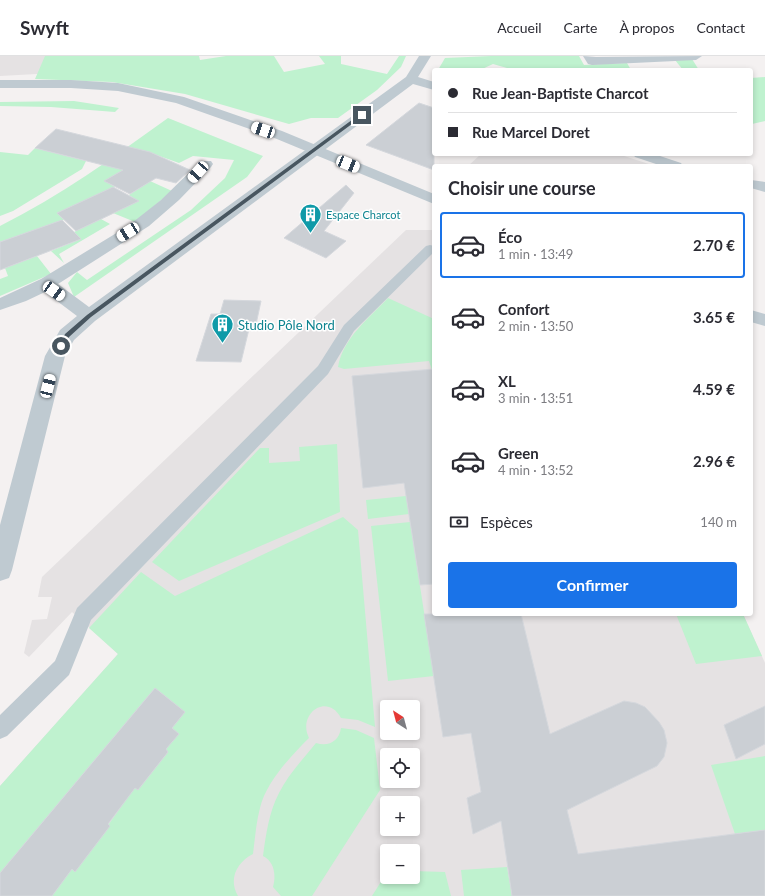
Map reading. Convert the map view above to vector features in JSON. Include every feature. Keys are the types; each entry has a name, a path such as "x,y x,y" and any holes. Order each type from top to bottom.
{"street":[{"path":"0,570 5,534 55,356 67,335 89,316 411,78 425,56"},
{"path":"589,56 592,61 696,56"},
{"path":"411,78 432,85"},
{"path":"0,84 71,84 118,87 179,100 277,134 432,198"},
{"path":"646,156 670,164"},
{"path":"0,304 17,299 46,284 153,215 183,189 206,164"},
{"path":"753,184 765,187"},
{"path":"46,284 89,316"},
{"path":"753,317 765,320"}],"lane":[{"path":"0,729 62,668 84,614 323,370 349,328 430,249"}],"shaded area":[{"path":"0,56 60,56 55,73 0,76"},
{"path":"479,156 624,156 649,164 470,164"},
{"path":"406,230 432,230 432,616 744,616 765,663 765,896 0,896 0,786 118,654 72,612 29,657 24,653 32,620 47,619 52,597 38,597 42,577"}],"green space":[{"path":"45,56 199,56 200,60 226,56 274,56 284,72 325,64 319,56 341,56 341,64 387,74 399,56 406,56 401,67 377,90 338,118 311,118 289,124 185,94 112,82 35,79"},
{"path":"491,56 579,56 584,65 627,63 630,68 507,68 493,64 484,68 439,68 445,58"},
{"path":"692,59 698,68 681,68 675,60"},
{"path":"765,77 765,121 753,124 753,78"},
{"path":"74,101 119,108 115,112 51,107 0,106 0,102"},
{"path":"168,118 263,156 247,177 74,297 68,283 77,272 87,280 191,210 225,178 234,160 193,156 179,163 151,153 105,181 115,187 57,213 64,220 0,242 0,226 65,189"},
{"path":"35,148 86,161 82,169 13,211 0,216 0,152 28,155"},
{"path":"150,181 172,191 135,222 113,213 138,201 129,195"},
{"path":"101,219 110,224 59,254 64,263 51,251 81,239 74,232"},
{"path":"37,256 51,274 0,296 0,279 8,276 5,268"},
{"path":"388,298 432,318 432,370 429,361 344,369 338,367 345,347 365,321"},
{"path":"337,444 340,512 179,581 152,562 260,448 269,448 269,463 300,461 299,447"},
{"path":"406,496 409,514 368,519 366,500"},
{"path":"343,517 358,530 375,727 358,720 341,718 335,710 328,707 315,709 310,714 306,729 309,738 273,779 263,798 258,819 253,854 242,862 234,877 235,890 238,896 52,896 66,863 75,872 121,807 129,782 138,790 168,752 166,749 178,734 172,728 184,712 155,688 0,873 0,786 118,654 89,628 141,572 175,596"},
{"path":"410,522 434,676 388,681 371,526"},
{"path":"677,616 744,616 762,656 696,664"},
{"path":"341,728 356,730 374,738 380,790 312,896 281,896 273,887 274,870 270,862 263,856 270,815 279,793 296,767 316,743 325,744 336,740"},
{"path":"765,756 765,831 735,834 711,765"},
{"path":"507,867 512,896 464,896 461,870"},
{"path":"420,871 445,872 451,896 372,896 380,883 420,884"}],"building":[{"path":"419,103 432,107 432,156 434,156 434,164 432,164 432,169 366,145"},
{"path":"56,129 150,152 190,170 176,183 156,178 130,194 104,181 123,170 35,148"},
{"name":"Espace Charcot","path":"346,185 354,193 324,231 346,241 326,258 284,238"},
{"path":"113,187 139,201 76,231 57,213"},
{"path":"62,220 81,239 0,270 0,242"},
{"name":"Studio Pôle Nord","path":"224,300 261,301 255,329 249,329 241,362 196,361 211,314 220,314"},
{"path":"432,369 432,584 420,585 404,483 363,488 352,376"},
{"path":"424,614 432,614 432,616 521,616 550,734 624,701 636,703 645,707 659,722 664,730 667,743 664,757 657,766 567,810 578,854 765,830 765,896 512,896 501,821 473,834 467,798 481,792 471,733 443,737"},
{"path":"155,688 185,712 172,728 179,734 166,749 168,752 138,790 135,788 108,824 110,826 75,872 72,869 52,896 0,896 0,873"},
{"path":"765,706 765,744 736,759 724,725"}],"place":[{"name":"Espace Charcot","path":"310,234"},
{"name":"Studio Pôle Nord","path":"223,344"}],"route":[{"path":"61,346 67,335 89,316 362,115"}]}
